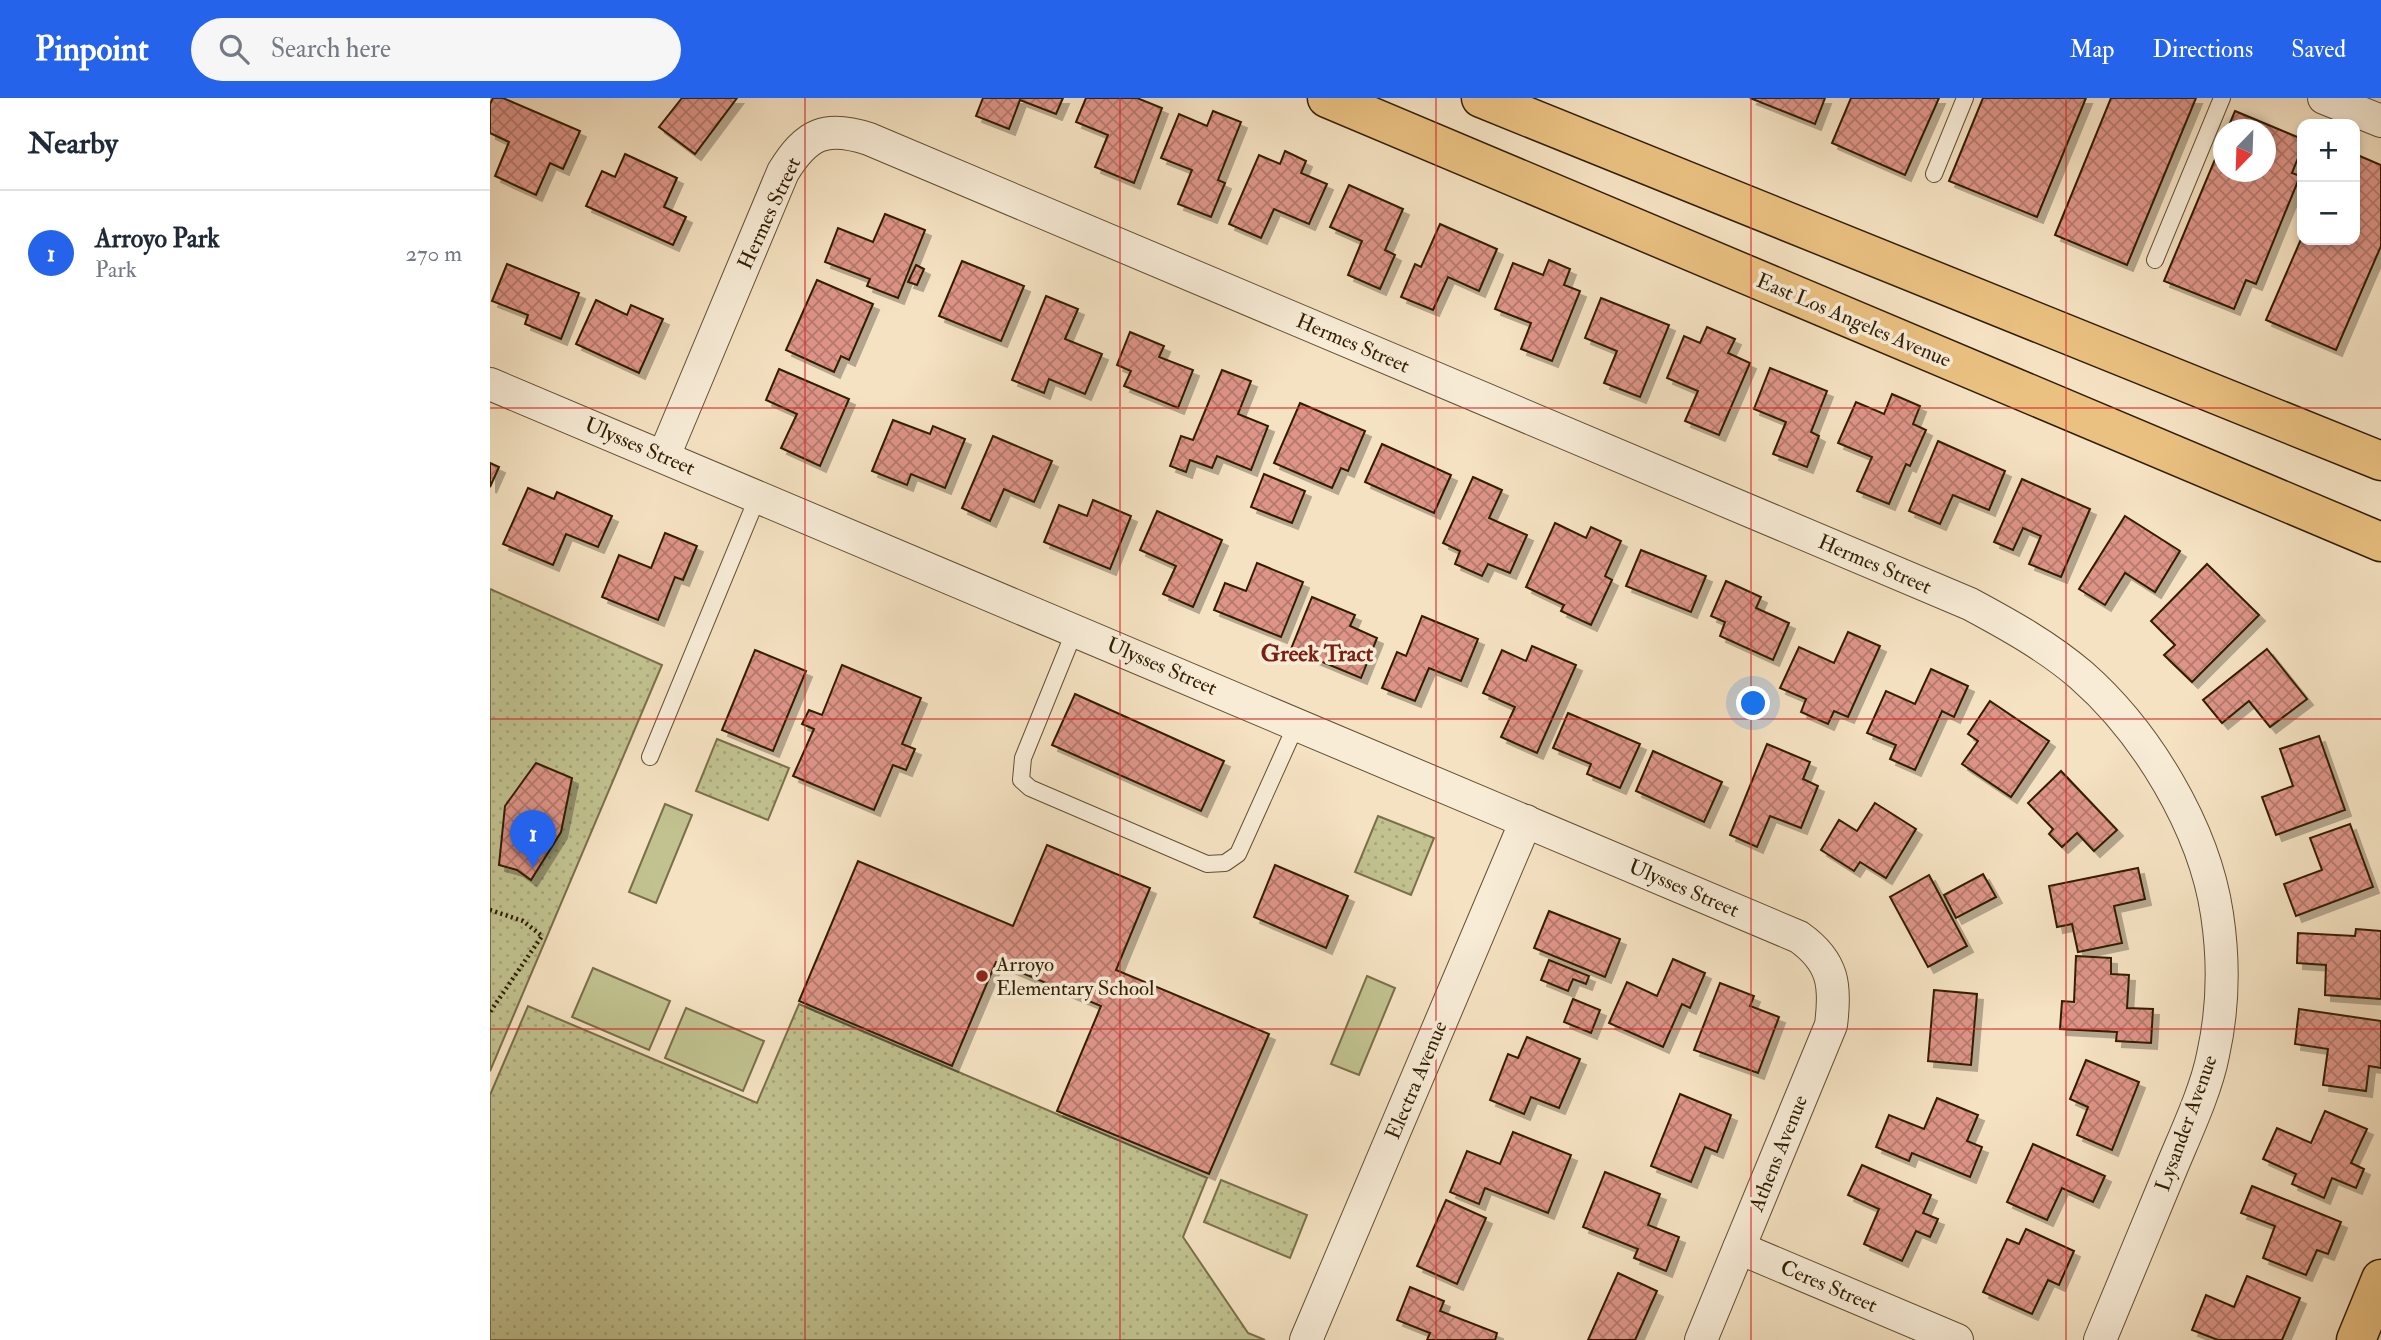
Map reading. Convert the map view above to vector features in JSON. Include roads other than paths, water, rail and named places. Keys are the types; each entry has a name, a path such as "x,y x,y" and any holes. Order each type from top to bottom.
{"main road":[{"name":"East Los Angeles Avenue","path":"1327,98 2381,542"},
{"path":"1481,98 2381,461"},
{"path":"2356,1340 2381,1279"}],"street":[{"path":"2324,98 2381,121"},
{"name":"Hermes Street","path":"664,456 783,172 797,149 819,135 845,131 882,144 1970,604 2028,635 2081,676 2128,724 2166,778"},
{"name":"Ulysses Street","path":"490,384 1799,937 1814,948 1825,963"},
{"name":"Lysander Avenue","path":"2100,1340 2193,1114 2213,1057 2221,997 2217,913 2199,843 2166,778"},
{"name":"Electra Avenue","path":"1306,1340 1526,821"},
{"name":"Athens Avenue","path":"1701,1340 1830,1025 1835,993 1825,963"},
{"name":"Ceres Street","path":"1740,1248 1957,1340"}],"lane":[{"path":"1934,174 1965,98"},
{"path":"2155,260 2222,98"},
{"path":"650,757 758,496"},
{"path":"1075,630 1023,758 1021,780 1030,788 1207,864 1225,863 1238,854 1297,723"}],"place":[{"name":"Arroyo Park","path":"533,868"},
{"name":"Arroyo Elementary School","path":"982,976"}],"district":[{"name":"Greek Tract","path":"1317,653"}]}
